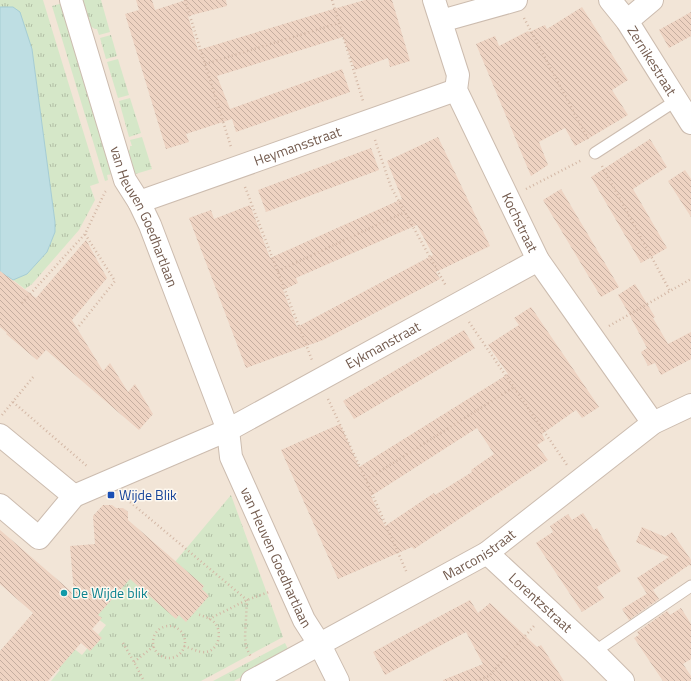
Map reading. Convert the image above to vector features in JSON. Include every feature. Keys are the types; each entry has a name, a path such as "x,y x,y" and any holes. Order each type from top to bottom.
{"street":[{"name":"van Heuven Goedhartlaan","path":"71,0 125,180 139,202 153,232 228,430 231,457 304,620 320,644 338,681"},
{"name":"Kochstraat","path":"434,0 458,75 456,90 538,260 653,423"},
{"path":"440,21 516,0"},
{"name":"Zernikestraat","path":"610,0 627,21 691,123"},
{"path":"627,21 652,0"},
{"name":"Heymansstraat","path":"139,202 456,90"},
{"name":"Eykmanstraat","path":"228,430 538,260"},
{"name":"Marconistraat","path":"252,681 487,553 653,423 691,405"},
{"path":"0,505 39,538 74,496 228,430"},
{"path":"0,435 74,496"},
{"name":"Lorentzstraat","path":"487,553 594,652 623,681"}],"lane":[{"path":"595,153 677,100"},
{"path":"594,652 691,586"}],"path":[{"path":"185,0 237,168 319,380 416,592"},
{"path":"332,0 391,187 457,305 578,482"},
{"path":"205,64 339,23"},
{"path":"508,198 595,153"},
{"path":"22,303 85,234 105,192 116,184 125,180"},
{"path":"278,271 405,212"},
{"path":"79,326 115,281 85,234"},
{"path":"591,336 691,279"},
{"path":"0,417 34,376"},
{"path":"366,480 514,387"},
{"path":"13,402 247,600"},
{"path":"209,619 247,600 287,583"},
{"path":"247,600 245,637 246,647 252,657"},
{"path":"476,681 489,676 548,610"},
{"path":"184,646 203,652 208,652 214,648 220,638 220,632 214,622 197,614"},
{"path":"166,626 176,628 181,631 184,636 185,641 182,651 174,657 164,657 156,651 154,646 154,636 161,628 166,626"},
{"path":"123,643 144,681"},
{"path":"134,662 154,646"}],"shaded area":[{"path":"0,0 691,0 691,681 0,681"}],"green space":[{"path":"0,0 43,0 99,183 90,186 95,200 79,230 32,284 25,289 13,280 27,274 47,252 55,232 55,222 32,49 26,33 7,7 0,7"},
{"path":"81,0 101,0 110,32 99,35 97,29 87,24"},
{"path":"63,3 116,177 113,178 111,174 107,175 108,180 105,181 52,6"},
{"path":"111,35 117,56 106,59 100,38"},
{"path":"118,59 129,95 118,98 107,62"},
{"path":"130,98 141,133 129,137 119,101"},
{"path":"142,137 152,169 132,175 126,156 130,146 132,146 130,140"},
{"path":"231,495 283,637 201,681 51,681 60,670 56,666 72,647 82,655 106,625 93,615 130,570 174,563"},
{"path":"285,643 289,651 234,681 213,681"}],"water":[{"path":"0,7 13,7 20,12 32,49 55,222 55,232 47,252 27,274 13,280 7,276 4,279 0,276"}],"building":[{"path":"136,0 152,0 155,10 186,0 226,0 227,6 188,16 198,50 365,0 392,0 410,61 390,67 388,58 355,70 343,37 217,76 230,109 342,69 350,92 236,132 232,119 186,134 189,142 166,149 125,14 139,10"},
{"path":"582,7 628,80 612,90 628,115 575,146 565,128 539,142 548,165 531,176 476,44 495,36 499,46 528,31 529,32 545,25 547,29"},
{"path":"691,12 691,36 669,48 659,30"},
{"path":"438,137 490,246 436,272 440,279 323,340 246,368 189,218 211,210 214,219 250,205 270,258 402,199 387,161","holes":["417,225 433,255 297,327 283,290 298,283 296,278"]},
{"path":"650,139 667,167 633,189 667,248 641,263 591,177"},
{"path":"371,148 379,170 266,212 258,190"},
{"path":"685,170 691,179 691,217 668,181"},
{"path":"561,189 619,287 601,297 543,200"},
{"path":"86,240 107,278 72,320 103,371 110,363 128,392 135,384 153,414 139,430 46,350 37,360 6,334 7,333 0,327 0,271 36,298"},
{"path":"635,284 655,317 653,318 668,344 691,332 691,359 661,375 655,363 648,366 641,352 647,348 618,295"},
{"path":"531,307 599,407 582,418 576,410 542,434 545,440 537,445 548,460 414,549 412,547 338,579 281,450 340,424 359,467 508,374 488,345 519,325 514,318","holes":["477,428 494,454 471,470 472,472 435,495 434,493 385,526 371,496"]},
{"path":"464,330 475,348 354,419 343,401"},
{"name":"De Wijde blik","path":"103,505 112,505 116,508 123,508 128,512 128,520 204,586 202,589 209,596 186,622 179,615 176,619 130,579 98,615 102,618 92,629 102,638 90,651 81,643 48,681 0,681 0,651 33,613 0,584 0,530 74,594 70,546 95,544 93,516"},
{"path":"583,513 594,530 597,528 621,571 597,587 604,598 582,612 536,543 553,532 550,526 568,514 572,520"},
{"path":"642,527 665,537 672,532 691,560 691,566 689,565 647,594 637,578 669,557 636,542"},
{"path":"653,590 659,599 629,620 622,609"},
{"path":"470,600 478,613 490,603 537,647 541,645 564,681 443,681 483,664 466,632 385,675 373,652"},
{"path":"681,608 691,624 691,659 683,664 691,676 691,681 663,681 634,638 639,635 637,632 667,611 670,615"}],"place":[{"name":"Wijde Blik","path":"111,495"},
{"name":"De Wijde blik","path":"64,593"}]}
